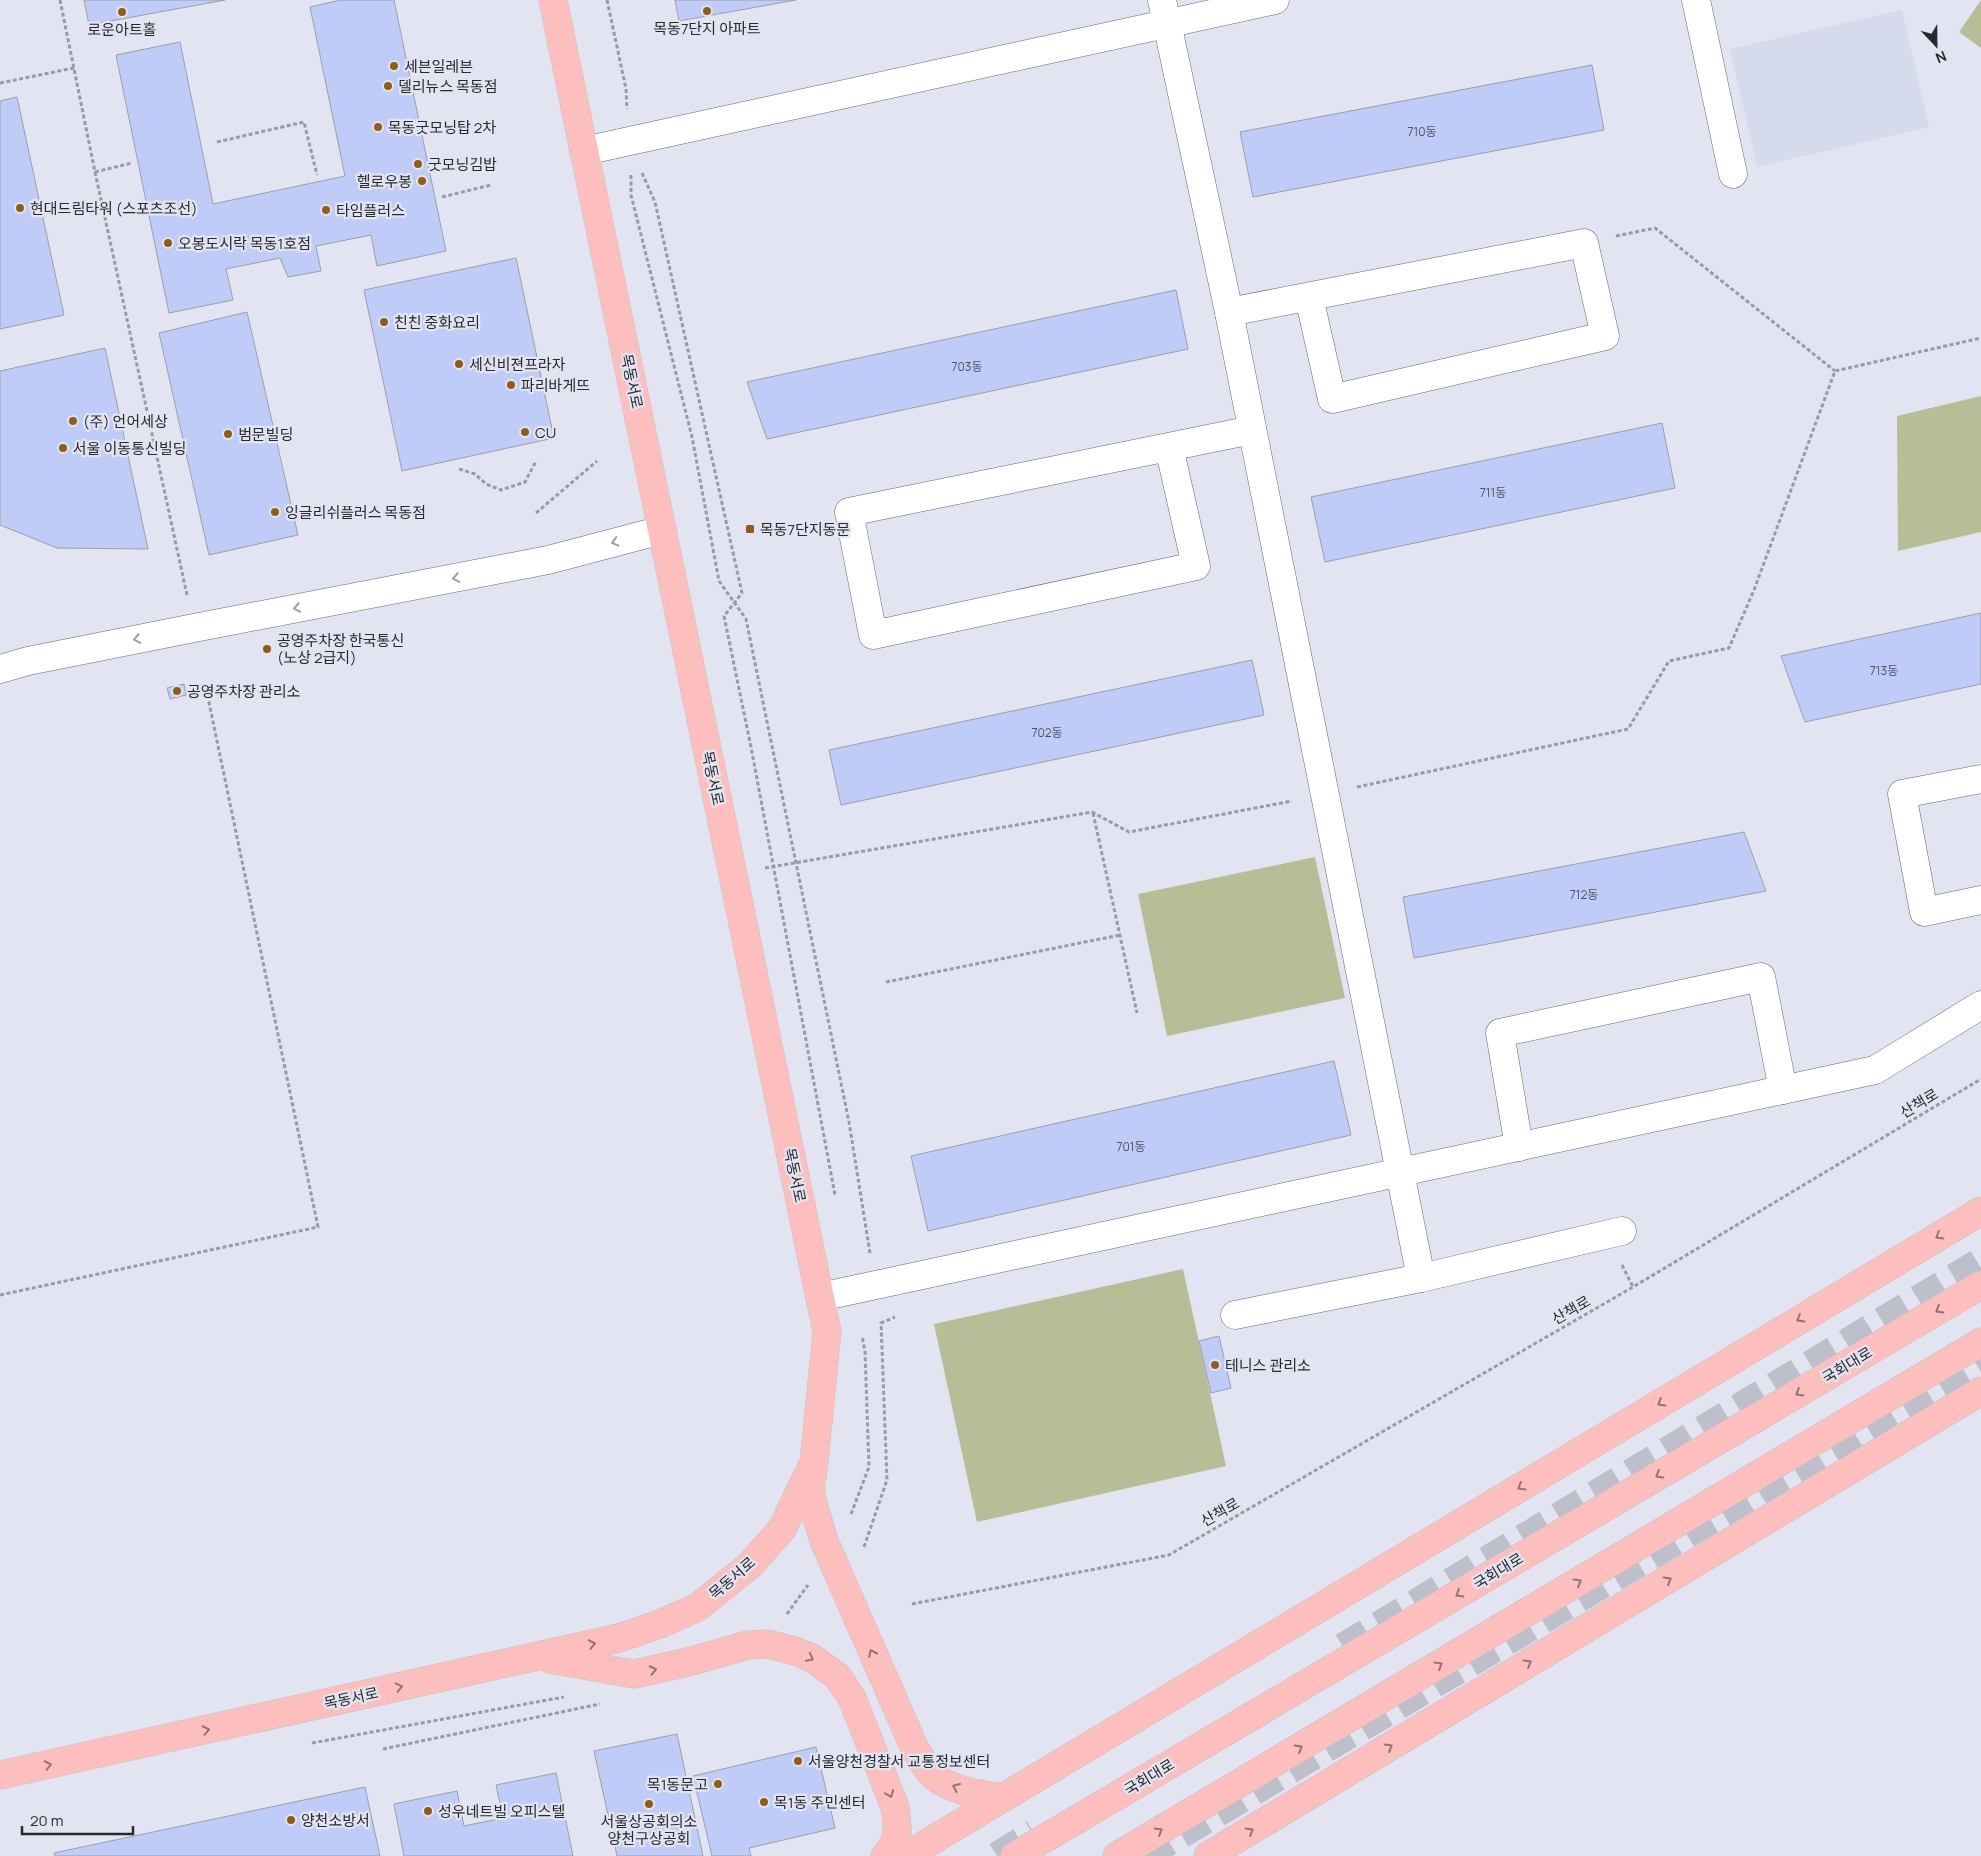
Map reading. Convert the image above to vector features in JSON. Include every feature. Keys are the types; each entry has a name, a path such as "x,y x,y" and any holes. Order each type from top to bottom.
{"main road":[{"name":"목동서로","path":"0,1775 620,1638 660,1624 698,1607 750,1565 782,1529 814,1462 827,1332 553,0"},
{"path":"906,1856 1981,1211"},
{"name":"국회대로","path":"1015,1856 1981,1285"},
{"path":"1118,1856 1981,1342"},
{"path":"1208,1856 1981,1391"},
{"path":"814,1462 810,1488 813,1504 830,1555 915,1749 931,1773 951,1786 968,1792 1003,1798"},
{"path":"536,1657 634,1674 688,1662 748,1644 768,1644 812,1658 837,1676 852,1698 895,1807 898,1825 895,1845 885,1856"}],"street":[{"path":"584,151 630,146 1165,12 1275,0"},
{"path":"1696,0 1733,174"},
{"path":"1165,12 1229,312 1421,1278"},
{"path":"1229,312 1309,296 1584,243 1604,336 1332,398 1309,296"},
{"path":"1169,447 1196,566 873,635 849,512 1252,430"},
{"path":"0,668 194,628 548,560 662,530"},
{"path":"1981,780 1902,794 1924,912 1981,900"},
{"path":"1519,1147 1500,1032 1761,977 1783,1090"},
{"path":"820,1297 1875,1070 1981,1004"},
{"path":"1235,1315 1421,1278 1622,1231"}],"path":[{"path":"60,0 95,172 194,628"},
{"path":"607,0 626,89 631,195 692,437 719,581 746,620 849,1122 871,1256"},
{"path":"0,83 74,68"},
{"path":"217,142 304,122 317,175"},
{"path":"630,146 655,202 742,593 724,616 774,866 837,1204"},
{"path":"95,172 132,163"},
{"path":"442,196 491,185"},
{"path":"1584,243 1655,228 1835,371"},
{"path":"1835,371 1981,338"},
{"path":"733,874 1092,812 1129,832 1325,794 1628,729 1669,661 1729,648 1754,590 1835,371"},
{"path":"459,469 475,474 486,484 501,490 525,482 536,462"},
{"path":"536,513 597,462"},
{"path":"0,1295 318,1227 206,688"},
{"path":"1092,812 1137,1014"},
{"path":"886,982 1120,935"},
{"name":"산책로","path":"912,1604 1169,1555 1625,1292 1981,1079"},
{"path":"768,1644 843,1536 869,1467 865,1351 853,1290"},
{"path":"861,1555 887,1480 881,1323 899,1315"},
{"path":"310,1743 565,1696"},
{"path":"384,1750 606,1702"}],"shaded area":[{"path":"1902,10 1929,127 1757,167 1730,49"}],"green space":[{"path":"1981,0 1981,48 1959,32"},
{"path":"1981,396 1981,532 1898,551 1897,416"},
{"path":"1315,857 1345,998 1167,1036 1138,894"},
{"path":"1183,1269 1226,1466 977,1522 934,1324"}],"building":[{"name":"로운아트홀","path":"84,0 225,0 89,25"},
{"name":"목동굿모닝탑 2차","path":"341,0 394,0 446,251 377,266 371,235 316,246 321,271 288,277 280,258 226,269 233,300 169,313 116,55 180,42 213,204 345,176 310,7"},
{"name":"목동7단지 아파트","path":"675,0 796,0 679,21"},
{"path":"1592,65 1604,130 1253,197 1240,132"},
{"name":"현대드림타워 (스포츠조선)","path":"17,97 64,315 0,329 0,101"},
{"name":"세신비젼프라자","path":"516,258 554,438 402,471 364,290"},
{"path":"1176,290 1188,349 767,439 747,382"},
{"name":"범문빌딩","path":"247,312 298,535 209,555 159,333"},
{"name":"서울 이동통신빌딩","path":"105,348 148,549 57,548 0,525 0,371"},
{"path":"1662,423 1675,488 1325,562 1311,497"},
{"path":"1981,613 1981,684 1805,722 1781,656"},
{"path":"1252,660 1264,715 841,805 829,750"},
{"name":"공영주차장 관리소","path":"184,684 186,695 170,699 167,688"},
{"path":"1744,832 1766,891 1414,958 1403,897"},
{"path":"1334,1061 1351,1135 928,1231 911,1156"},
{"name":"테니스 관리소","path":"1219,1336 1231,1388 1211,1393 1199,1341"},
{"name":"서울상공회의소 양천구상공회","path":"677,1734 703,1856 617,1856 594,1751"},
{"name":"목1동 주민센터","path":"816,1747 835,1828 749,1848 751,1856 712,1856 693,1776"},
{"name":"성우네트빌 오피스텔","path":"556,1773 573,1856 404,1856 394,1804 457,1791 464,1826 503,1818 496,1785"},
{"name":"양천소방서","path":"365,1787 380,1856 55,1856 54,1853"}],"tunnel":[{"path":"1343,1647 1981,1261"},
{"path":"1145,1856 1981,1360"},
{"path":"997,1856 1034,1833"}],"place":[{"name":"목동7단지 아파트","path":"707,11"},
{"name":"로운아트홀","path":"122,12"},
{"name":"세븐일레븐","path":"394,66"},
{"name":"델리뉴스 목동점","path":"388,86"},
{"name":"목동굿모닝탑 2차","path":"378,127"},
{"name":"굿모닝김밥","path":"418,164"},
{"name":"헬로우봉","path":"422,181"},
{"name":"현대드림타워 (스포츠조선)","path":"20,208"},
{"name":"타임플러스","path":"326,210"},
{"name":"오봉도시락 목동1호점","path":"168,243"},
{"name":"친친 중화요리","path":"384,322"},
{"name":"세신비젼프라자","path":"459,364"},
{"name":"파리바게뜨","path":"511,385"},
{"name":"(주) 언어세상","path":"73,421"},
{"name":"CU","path":"525,432"},
{"name":"범문빌딩","path":"228,434"},
{"name":"서울 이동통신빌딩","path":"63,448"},
{"name":"잉글리쉬플러스 목동점","path":"275,512"},
{"name":"목동7단지동문","path":"750,529"},
{"name":"공영주차장 한국통신 (노상 2급지)","path":"267,649"},
{"name":"공영주차장 관리소","path":"177,691"},
{"name":"테니스 관리소","path":"1215,1365"},
{"name":"서울양천경찰서 교통정보센터","path":"798,1761"},
{"name":"목1동문고","path":"718,1784"},
{"name":"목1동 주민센터","path":"764,1802"},
{"name":"서울상공회의소 양천구상공회","path":"649,1804"},
{"name":"성우네트빌 오피스텔","path":"428,1811"},
{"name":"양천소방서","path":"291,1820"}]}
